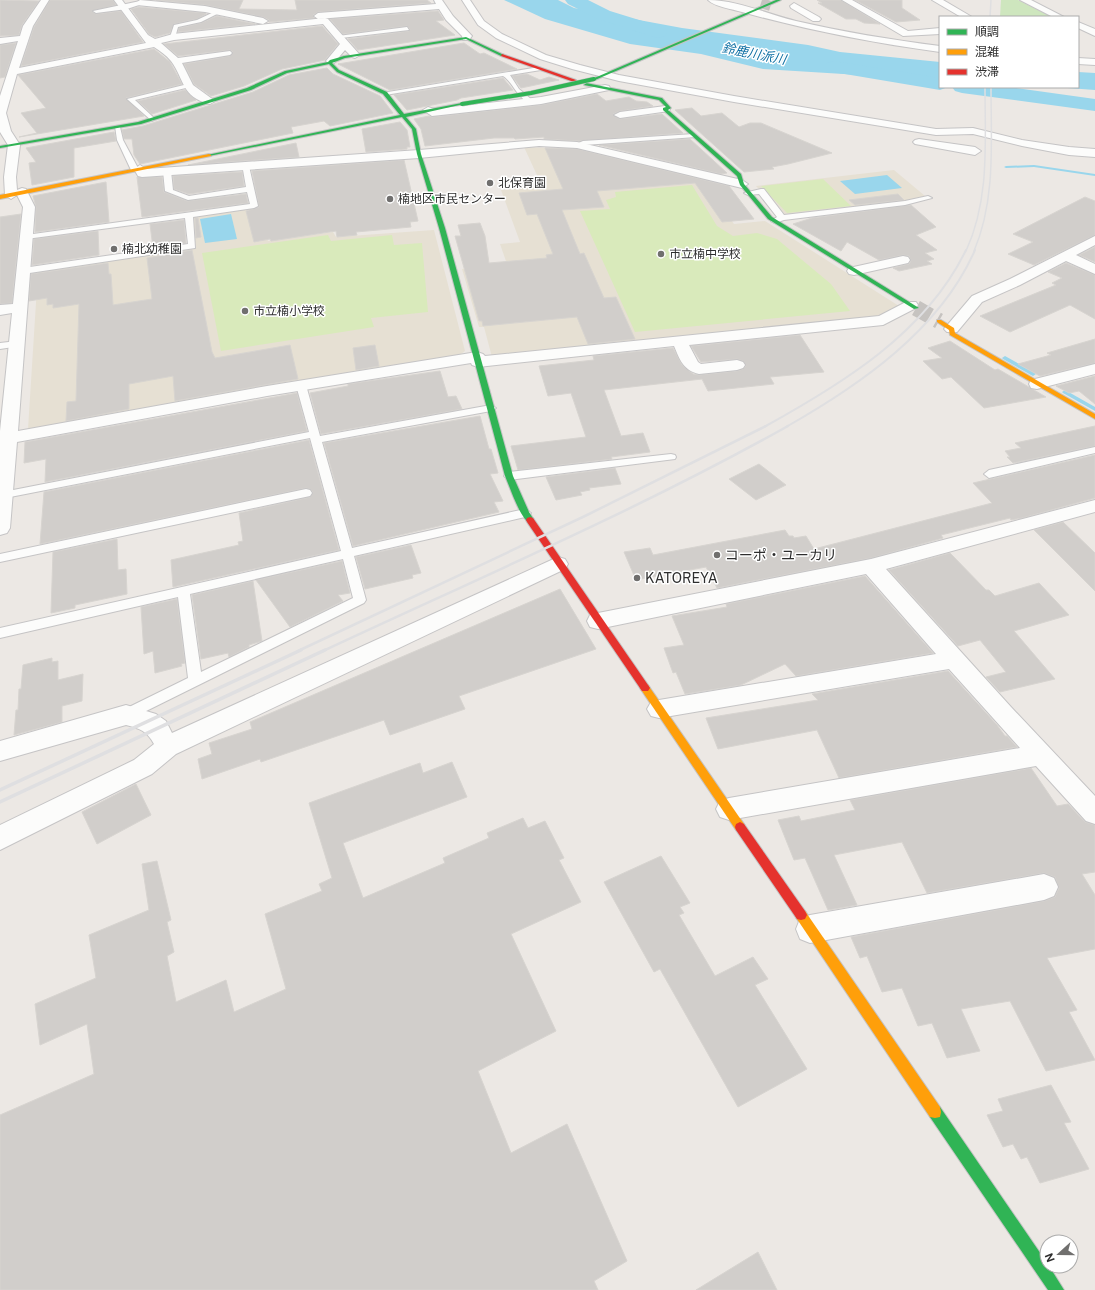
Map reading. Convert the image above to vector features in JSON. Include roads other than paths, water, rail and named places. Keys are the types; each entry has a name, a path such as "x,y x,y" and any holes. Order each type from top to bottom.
{"street":[{"path":"9,192 14,145 1,122 3,91 13,72 28,26 45,0"},
{"path":"118,0 124,4 145,37 153,44 166,51 176,62 188,86 195,93 210,101"},
{"path":"466,0 481,23 499,36 543,57 610,73 734,99 936,132 973,131 1022,143 1069,151 1095,153"},
{"path":"712,0 751,13 828,32 898,44 939,49"},
{"path":"850,0 906,34 939,30"},
{"path":"936,0 966,16"},
{"path":"1024,0 1058,16"},
{"path":"140,3 239,15 262,20 267,26"},
{"path":"13,72 153,44 173,37 440,3 449,18 467,36 466,38"},
{"path":"9,192 137,169 428,110 532,93 594,79 777,3 816,19 851,25"},
{"path":"320,18 324,4"},
{"path":"794,5 816,19"},
{"path":"939,11 954,10"},
{"path":"239,15 248,11"},
{"path":"320,18 344,40 355,55"},
{"path":"890,25 876,29 939,39"},
{"path":"1079,26 1095,34"},
{"path":"0,40 24,38"},
{"path":"0,148 117,127 152,119 262,84 286,72 355,55 466,38 508,58 575,81"},
{"path":"331,62 344,40"},
{"path":"176,62 227,53"},
{"path":"1079,61 1095,62"},
{"path":"331,62 338,71 384,93 414,129 419,154 442,228 509,476 525,513 558,564 729,809 1057,1290"},
{"path":"586,84 662,104 694,136 739,175 745,188 764,214 778,220 854,271 913,306"},
{"path":"428,110 432,113 530,101 588,93 605,88"},
{"path":"620,115 662,104 683,104"},
{"path":"666,123 679,122"},
{"path":"910,141 975,151"},
{"path":"137,169 142,173 419,154 524,144 577,145 745,188"},
{"path":"0,528 4,439 20,307 29,207 9,192"},
{"path":"1095,240 1015,282 976,299 952,329 952,334 1095,417"},
{"path":"1065,255 1095,270"},
{"path":"854,271 903,260"},
{"path":"4,439 301,385 478,359 678,341 883,320 913,306"},
{"path":"0,310 20,307"},
{"path":"939,321 952,329"},
{"path":"678,341 691,365 699,369 737,365"},
{"path":"1037,384 1095,369"},
{"path":"598,621 871,566 1095,506"},
{"path":"0,838 143,766 167,747 558,564"},
{"path":"871,566 1003,714 1095,813"},
{"path":"659,709 955,660"},
{"path":"0,752 126,715 148,721 158,728 167,747"},
{"path":"729,809 1042,755"},
{"path":"810,929 1044,887"}],"lane":[{"path":"96,12 124,4 140,3"},
{"path":"173,37 176,26 199,21 218,12"},
{"path":"344,40 407,28"},
{"path":"384,93 434,84 476,80 476,78 482,77 506,76 539,69"},
{"path":"506,76 509,77 517,90 530,101"},
{"path":"152,119 130,99 188,86"},
{"path":"117,127 120,140 137,169"},
{"path":"577,145 583,142 694,136"},
{"path":"26,237 254,206 245,166"},
{"path":"167,171 169,191 188,198 251,189"},
{"path":"778,220 905,203 928,198"},
{"path":"23,271 192,246 188,215"},
{"path":"0,346 16,344"},
{"path":"126,715 360,600 314,437 301,385"},
{"path":"2,496 314,437 491,408"},
{"path":"989,474 1095,450"},
{"path":"509,476 671,457"},
{"path":"0,558 306,493"},
{"path":"0,633 525,513"},
{"path":"183,591 195,681"}],"water":[{"path":"504,0 558,0 574,8 682,28 808,45 840,52 939,62 939,80 763,69 701,54 630,44 545,19"},
{"path":"1079,72 1095,73 1095,90 1068,88 1079,88"},
{"path":"887,175 902,188 855,194 840,181"},
{"path":"231,214 237,239 205,243 200,219"}],"waterway":[{"name":"鈴鹿川派川","path":"574,0 604,15 658,32"},
{"name":"鈴鹿川派川","path":"834,67 939,84"},
{"name":"鈴鹿川派川","path":"969,88 1095,105"},
{"path":"1006,167 1034,166 1095,175"},
{"path":"1005,358 1033,374"},
{"path":"1065,392 1095,409"}],"tunnel":[{"path":"761,3 774,7"},
{"path":"916,308 939,321"}],"railway":[{"path":"990,16 991,0"},
{"path":"966,251 974,231 983,191 985,88"},
{"path":"974,251 981,232 989,191 991,170 991,88"},
{"path":"764,427 823,393 879,354 929,307 949,280 966,250"},
{"path":"786,427 842,393 895,353 941,306 960,279 975,250"},
{"path":"323,651 616,515 731,457 788,426"},
{"path":"298,651 585,516 764,427"},
{"path":"0,790 301,650"},
{"path":"0,802 325,650"}],"place":[{"name":"北保育園","path":"490,183"},
{"name":"楠地区市民センター","path":"390,199"},
{"name":"楠北幼稚園","path":"114,249"},
{"name":"市立楠中学校","path":"661,254"},
{"name":"市立楠小学校","path":"245,311"},
{"name":"コーポ・ユーカリ","path":"717,555"},
{"name":"KATOREYA","path":"637,578"}]}
